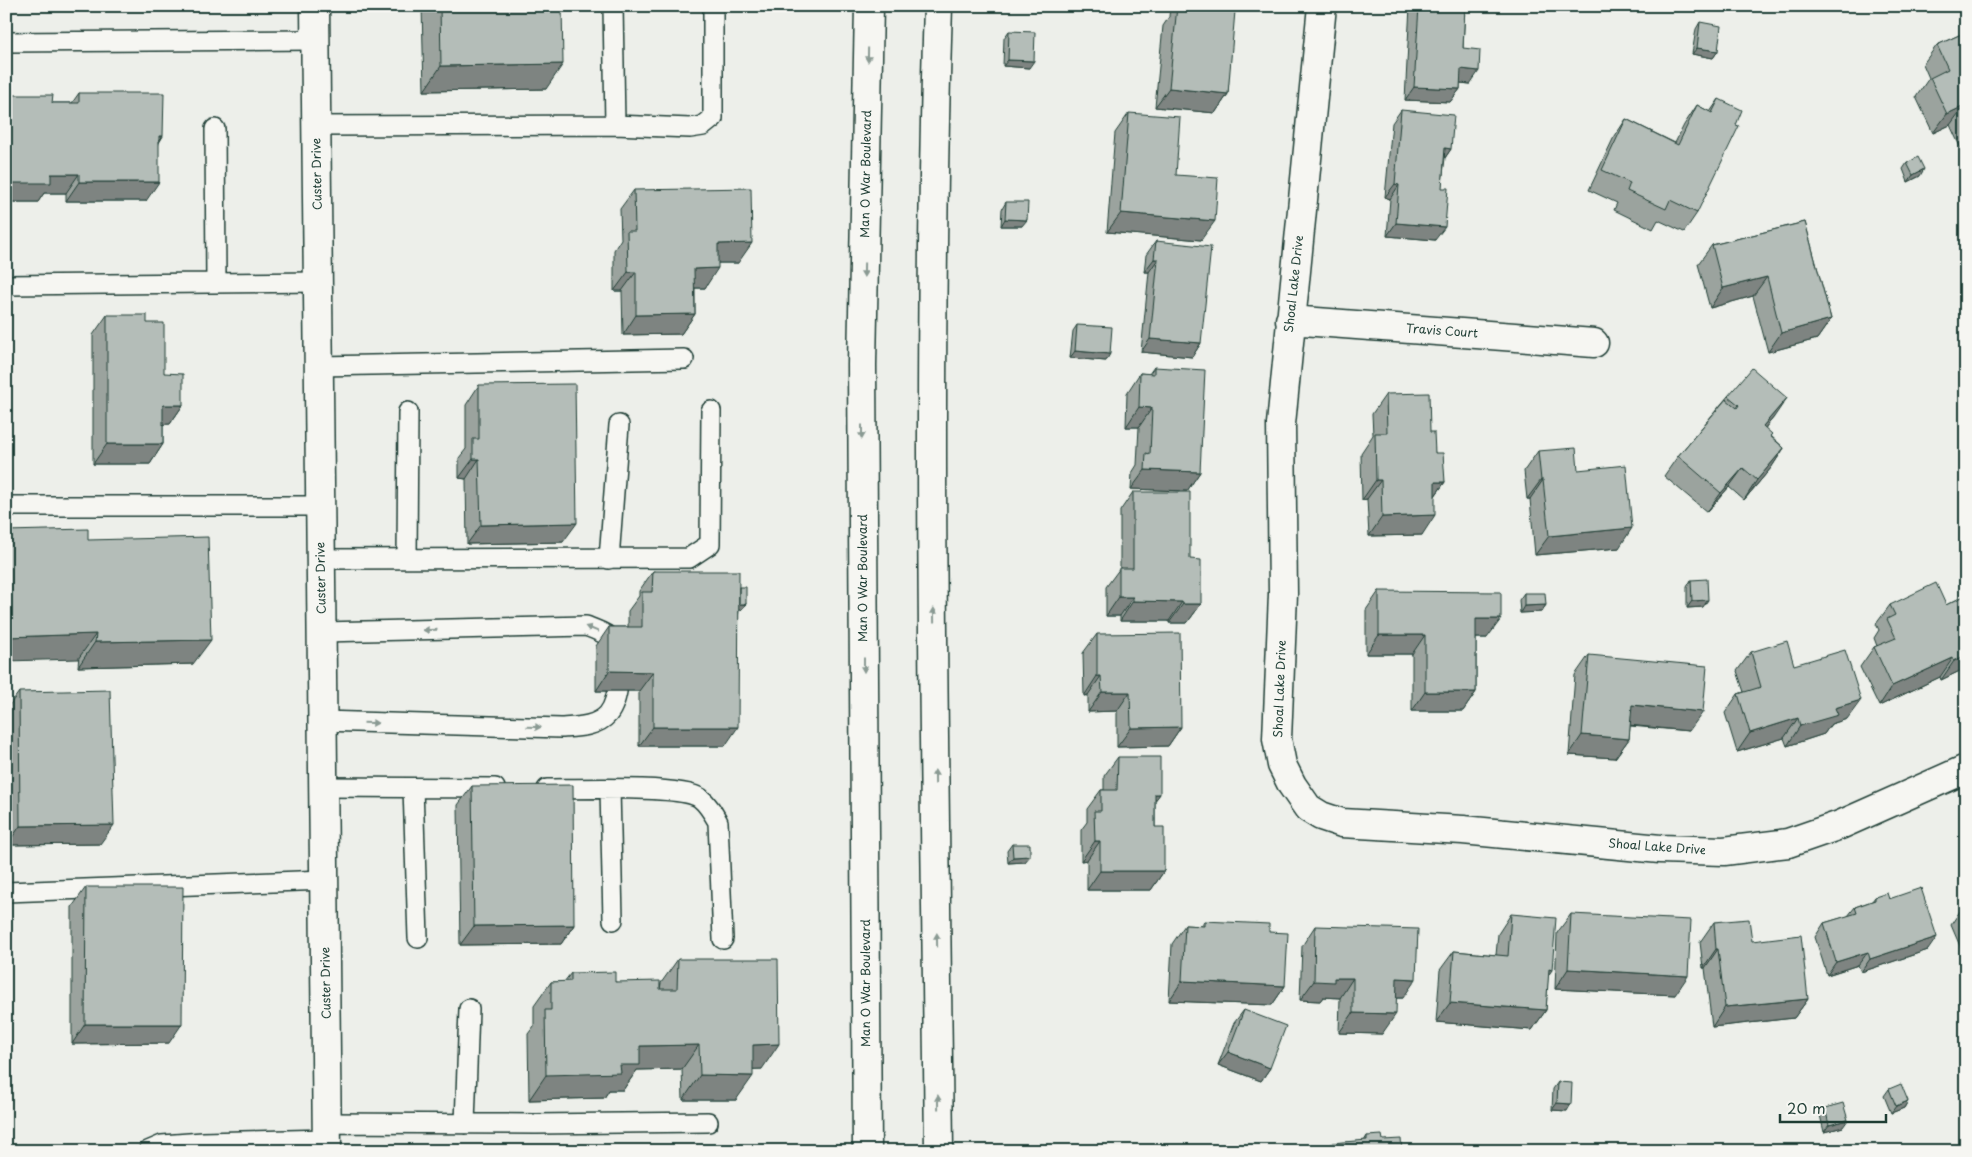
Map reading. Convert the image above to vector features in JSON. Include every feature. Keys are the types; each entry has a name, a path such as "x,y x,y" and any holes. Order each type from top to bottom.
{"street":[{"name":"Custer Drive","path":"315,6 327,1137"},
{"name":"Man O War Boulevard","path":"867,1151 862,365 869,6"},
{"path":"938,6 934,133 933,494 938,1151"},
{"name":"Shoal Lake Drive","path":"1322,6 1281,424 1283,594 1277,739 1282,765 1292,785 1308,808 1321,816 1342,823 1463,830 1660,849 1724,851 1788,843 1840,825 1966,769"},
{"name":"Travis Court","path":"1290,320 1594,343"}],"lane":[{"path":"613,6 615,125"},
{"path":"316,126 615,125 690,128 704,126 713,118 713,6"},
{"path":"6,42 315,40"},
{"path":"215,129 216,283"},
{"path":"6,285 318,282"},
{"path":"318,366 684,359"},
{"path":"321,559 689,558 710,544 711,411"},
{"path":"407,559 408,412"},
{"path":"608,559 618,425"},
{"path":"6,506 320,506"},
{"path":"322,632 586,626 608,636 617,646 619,691 608,715 589,726 561,728 322,721"},
{"path":"324,787 512,788"},
{"path":"413,788 418,938"},
{"path":"531,789 678,790 699,797 710,808 718,822 723,939"},
{"path":"610,789 613,920"},
{"path":"6,892 325,880"},
{"path":"465,1124 469,1009"},
{"path":"148,1151 162,1144 203,1146 465,1124 708,1122"}],"building":[{"path":"440,6 562,6 563,64 441,66"},
{"path":"1177,6 1233,6 1233,11 1235,11 1228,94 1169,88"},
{"path":"1419,6 1465,6 1463,48 1480,50 1479,71 1461,69 1460,89 1414,87"},
{"path":"1700,22 1721,26 1718,51 1697,48"},
{"path":"1009,31 1035,32 1034,61 1008,60"},
{"path":"1966,32 1966,110 1964,106 1947,114 1930,78 1948,69 1937,45"},
{"path":"79,93 164,93 163,136 159,136 159,182 79,182 79,174 51,174 51,183 10,183 10,95 53,95 52,103 79,103"},
{"path":"1719,99 1742,110 1736,125 1739,126 1697,213 1670,200 1666,209 1627,191 1630,183 1602,170 1626,119 1678,145 1697,105 1712,113"},
{"path":"1401,110 1454,115 1451,149 1445,148 1442,188 1448,188 1445,227 1396,223 1399,185 1395,184"},
{"path":"1129,113 1180,117 1176,175 1218,178 1215,221 1121,213"},
{"path":"1918,157 1924,169 1913,175 1907,163"},
{"path":"751,188 752,243 718,244 718,268 694,269 695,314 636,315 636,272 628,272 627,231 635,231 634,190"},
{"path":"1006,202 1028,202 1027,220 1005,219"},
{"path":"1805,222 1831,319 1781,333 1767,277 1723,288 1712,245"},
{"path":"1156,241 1211,247 1201,343 1150,339 1158,259 1154,259"},
{"path":"107,315 147,315 147,323 164,323 164,373 183,374 183,405 163,405 163,444 107,444"},
{"path":"1077,325 1112,327 1110,354 1075,351"},
{"path":"1154,367 1205,370 1200,472 1145,470 1146,453 1150,454 1152,408 1139,407 1140,373 1154,374"},
{"path":"1752,368 1787,398 1763,426 1772,434 1770,436 1784,448 1757,480 1743,468 1721,493 1678,456 1726,399 1737,408 1739,405 1728,396"},
{"path":"575,384 577,523 481,525 479,459 473,459 473,439 479,439 479,385"},
{"path":"1429,393 1430,432 1434,432 1435,453 1443,453 1445,482 1435,482 1435,515 1382,517 1381,480 1376,480 1375,433 1387,433 1386,394"},
{"path":"1576,448 1578,470 1626,465 1632,528 1549,536 1538,451"},
{"path":"1133,492 1190,492 1190,559 1201,560 1201,604 1133,601 1133,597 1119,597 1119,568 1133,568"},
{"path":"88,529 88,540 208,537 211,640 95,642 96,634 6,637 6,531"},
{"path":"653,571 739,571 738,727 653,727 653,672 609,671 609,627 642,627 642,592 652,592"},
{"path":"1707,579 1708,600 1692,601 1691,580"},
{"path":"1936,583 1946,605 1966,595 1966,655 1954,661 1953,658 1892,686 1874,647 1896,638 1887,619 1895,615 1890,605"},
{"path":"739,587 746,587 746,604 739,604"},
{"path":"1379,591 1501,592 1501,619 1476,619 1476,692 1425,692 1425,635 1379,635"},
{"path":"1524,593 1545,593 1546,605 1524,606"},
{"path":"1180,633 1181,727 1131,728 1130,692 1102,692 1101,676 1097,676 1097,634"},
{"path":"1787,641 1794,665 1845,650 1861,700 1835,708 1838,715 1800,726 1798,718 1750,733 1738,694 1761,687 1751,652"},
{"path":"1589,655 1707,666 1703,712 1632,705 1629,739 1582,735"},
{"path":"110,690 114,825 20,826 19,692"},
{"path":"1118,757 1160,757 1160,794 1155,794 1155,827 1164,827 1164,871 1100,871 1100,841 1095,841 1094,811 1101,811 1101,790 1117,790"},
{"path":"573,785 574,925 474,926 472,786"},
{"path":"1012,844 1030,844 1030,856 1013,857"},
{"path":"86,887 183,887 182,1024 85,1024"},
{"path":"1921,888 1937,937 1870,959 1868,952 1836,962 1824,923 1857,913 1855,907 1875,900 1875,897 1887,893 1889,899"},
{"path":"1511,914 1556,918 1552,970 1549,969 1546,1010 1450,1003 1454,951 1508,956"},
{"path":"1571,914 1691,920 1688,976 1568,969"},
{"path":"1749,919 1752,941 1801,935 1808,999 1725,1007 1714,922"},
{"path":"1204,921 1269,924 1269,932 1288,933 1285,986 1182,981 1185,925 1204,926"},
{"path":"1315,926 1418,929 1416,979 1397,978 1396,1014 1353,1013 1353,978 1334,978 1334,982 1314,981"},
{"path":"678,959 778,959 779,1044 753,1045 753,1076 700,1075 699,1045 640,1046 640,1065 620,1065 621,1073 546,1075 545,1010 551,1010 551,982 571,981 571,973 615,972 615,982 660,981 660,989 677,989"},
{"path":"1244,1010 1286,1026 1270,1068 1228,1052"},
{"path":"1558,1082 1572,1083 1571,1104 1557,1103"},
{"path":"1901,1084 1908,1101 1896,1106 1889,1089"},
{"path":"1843,1103 1848,1120 1829,1125 1825,1108"},
{"path":"1382,1135 1383,1140 1401,1139 1402,1151 1332,1151 1332,1143 1367,1140 1367,1136"}]}
